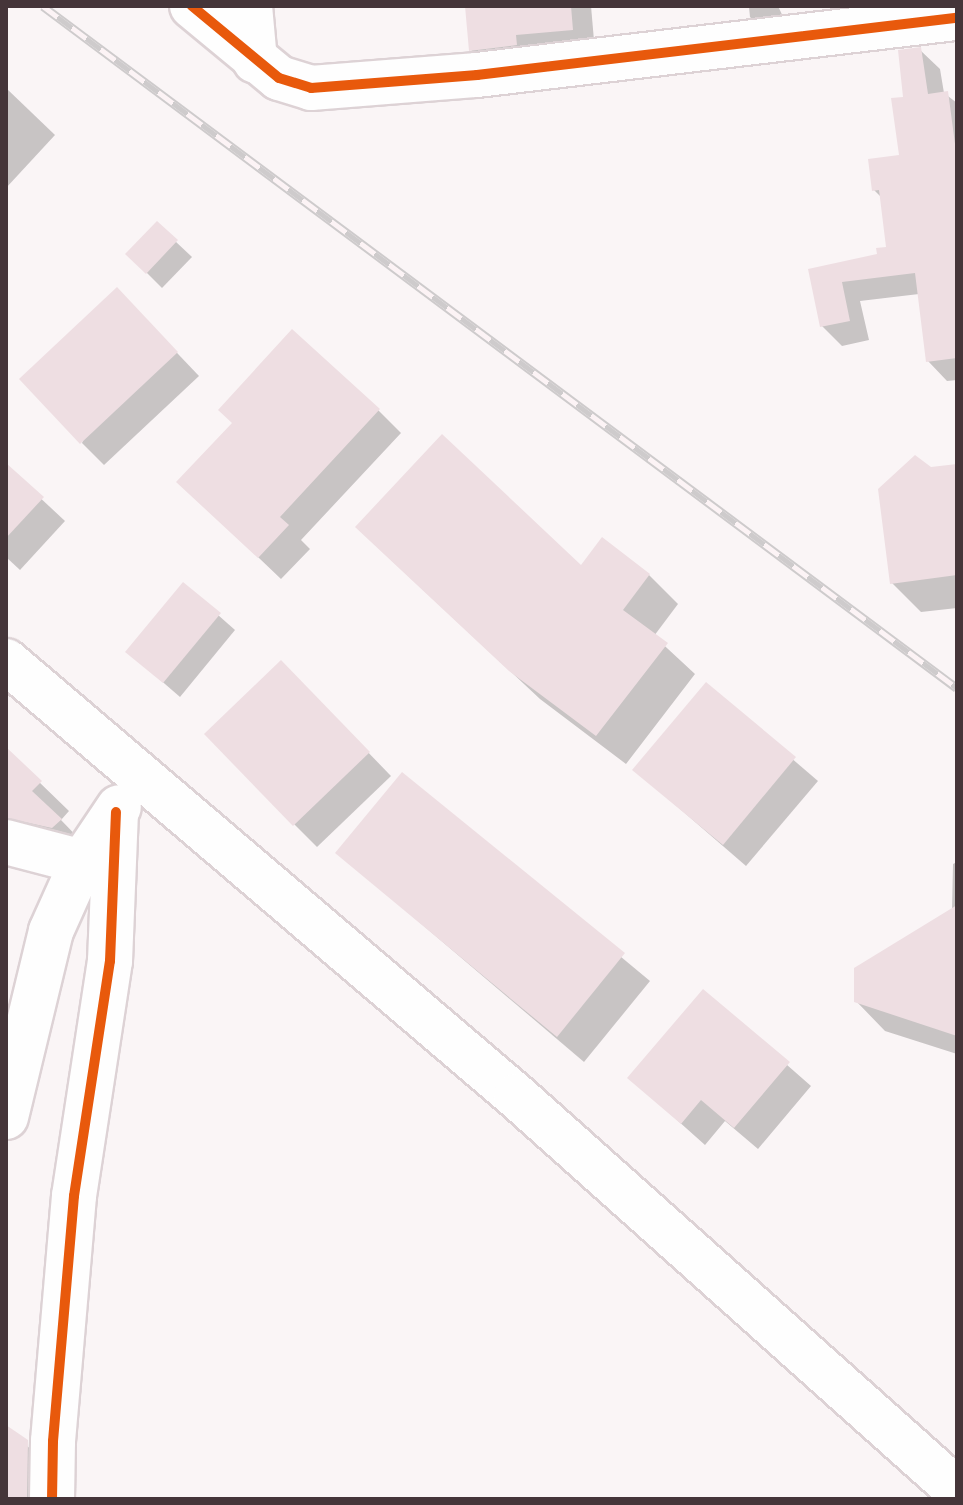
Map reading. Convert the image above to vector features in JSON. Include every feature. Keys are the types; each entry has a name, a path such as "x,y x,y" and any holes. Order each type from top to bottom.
{"street":[{"path":"192,6 279,78 311,88 477,75 957,18"},
{"path":"250,6 255,61"},
{"path":"6,661 128,794 516,1096 957,1490"},
{"path":"6,1117 51,931 82,862 128,794"},
{"path":"52,1499 74,1196 112,938 128,794"},
{"path":"6,842 82,862"}],"building":[{"path":"465,6 571,6 573,30 516,35 517,45 469,51"},
{"path":"921,47 928,94 948,91 957,159 957,358 926,362 915,273 842,282 850,321 820,327 808,269 877,254 876,248 886,247 879,190 872,191 868,159 899,155 891,98 903,97 898,50"},
{"path":"157,221 178,240 146,274 125,254"},
{"path":"117,287 178,352 80,444 19,379"},
{"path":"292,329 380,409 280,517 289,525 258,558 176,482 232,423 218,410"},
{"path":"442,434 581,565 602,537 650,574 623,610 668,643 596,736 509,671 355,527"},
{"path":"915,455 931,467 957,464 957,575 890,584 878,489"},
{"path":"6,463 44,497 6,538"},
{"path":"183,582 221,613 163,683 125,652"},
{"path":"281,660 370,752 293,826 204,734"},
{"path":"706,682 796,757 723,845 632,770"},
{"path":"6,747 42,781 32,791 62,819 52,828 6,818"},
{"path":"402,772 625,953 557,1037 335,853"},
{"path":"957,905 957,1036 854,1002 854,968"},
{"path":"703,989 790,1062 734,1128 701,1100 681,1124 627,1078"},
{"path":"6,1425 28,1440 27,1499 6,1499"}],"railway":[{"path":"43,6 957,688"}],"cycle path":[{"path":"192,6 279,78 311,88 477,75 957,18"},
{"path":"52,1499 53,1441 74,1196 110,961 116,812"}]}
